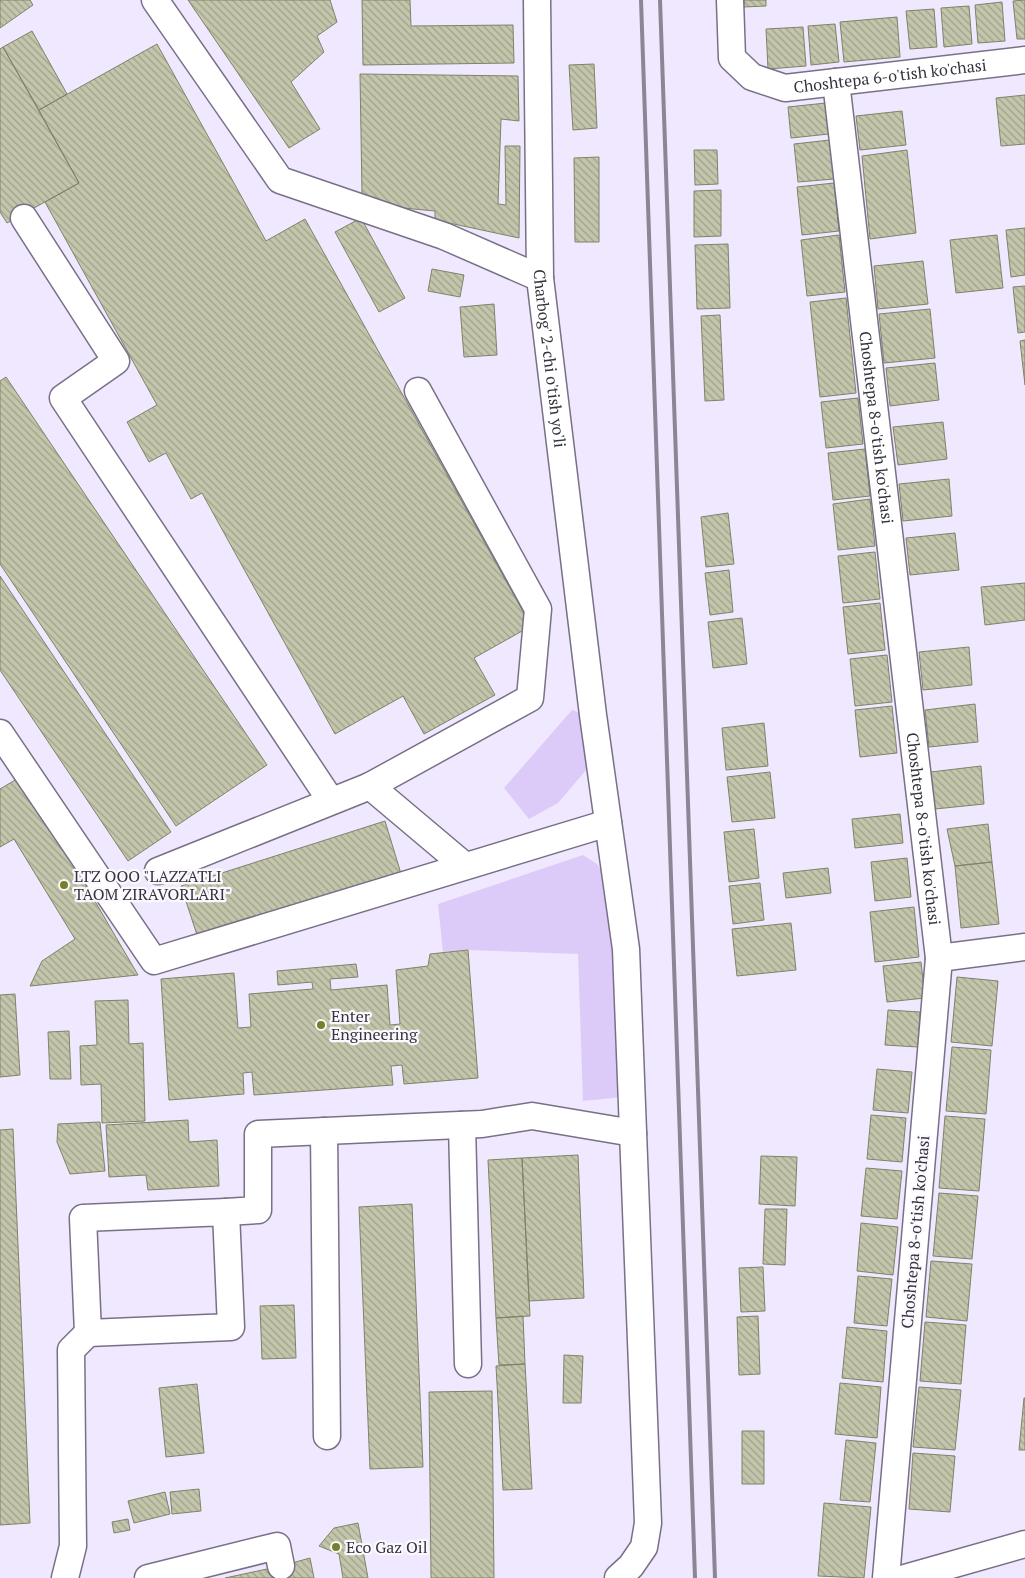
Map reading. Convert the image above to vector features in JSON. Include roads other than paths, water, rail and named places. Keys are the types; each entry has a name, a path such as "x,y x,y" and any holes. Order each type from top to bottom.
{"street":[{"path":"155,0 280,180 444,236 540,278"},
{"name":"Charbog' 2-chi o'tish yo'li","path":"537,0 540,278 593,715 626,949 648,1523 644,1547 631,1566 618,1578"},
{"name":"Choshtepa 6-o'tish ko'chasi","path":"730,0 732,58 752,77 786,88 1025,60"},
{"name":"Choshtepa 8-o'tish ko'chasi","path":"836,82 939,958 886,1578"},
{"path":"24,218 116,361 64,398 331,801"},
{"path":"158,871 370,786 530,698 538,609 418,391"},
{"path":"0,733 154,961 608,823"},
{"path":"370,786 465,866"},
{"path":"939,958 1025,947"},
{"path":"88,1333 83,1218 258,1210 258,1134 482,1124 532,1116 633,1133"},
{"path":"462,1125 468,1364"},
{"path":"324,1131 327,1436"},
{"path":"65,1578 73,1546 71,1350 88,1333 231,1327 226,1212"},
{"path":"905,1578 1025,1544"},
{"path":"148,1578 184,1574 277,1546 281,1566"}],"railway":[{"path":"641,0 695,1578"},
{"path":"660,0 715,1578"}],"place":[{"name":"LTZ OOO \"LAZZATLI TAOM ZIRAVORLARI\"","path":"64,885"},
{"name":"Enter Engineering","path":"321,1025"},
{"name":"Eco Gaz Oil","path":"336,1547"}]}
